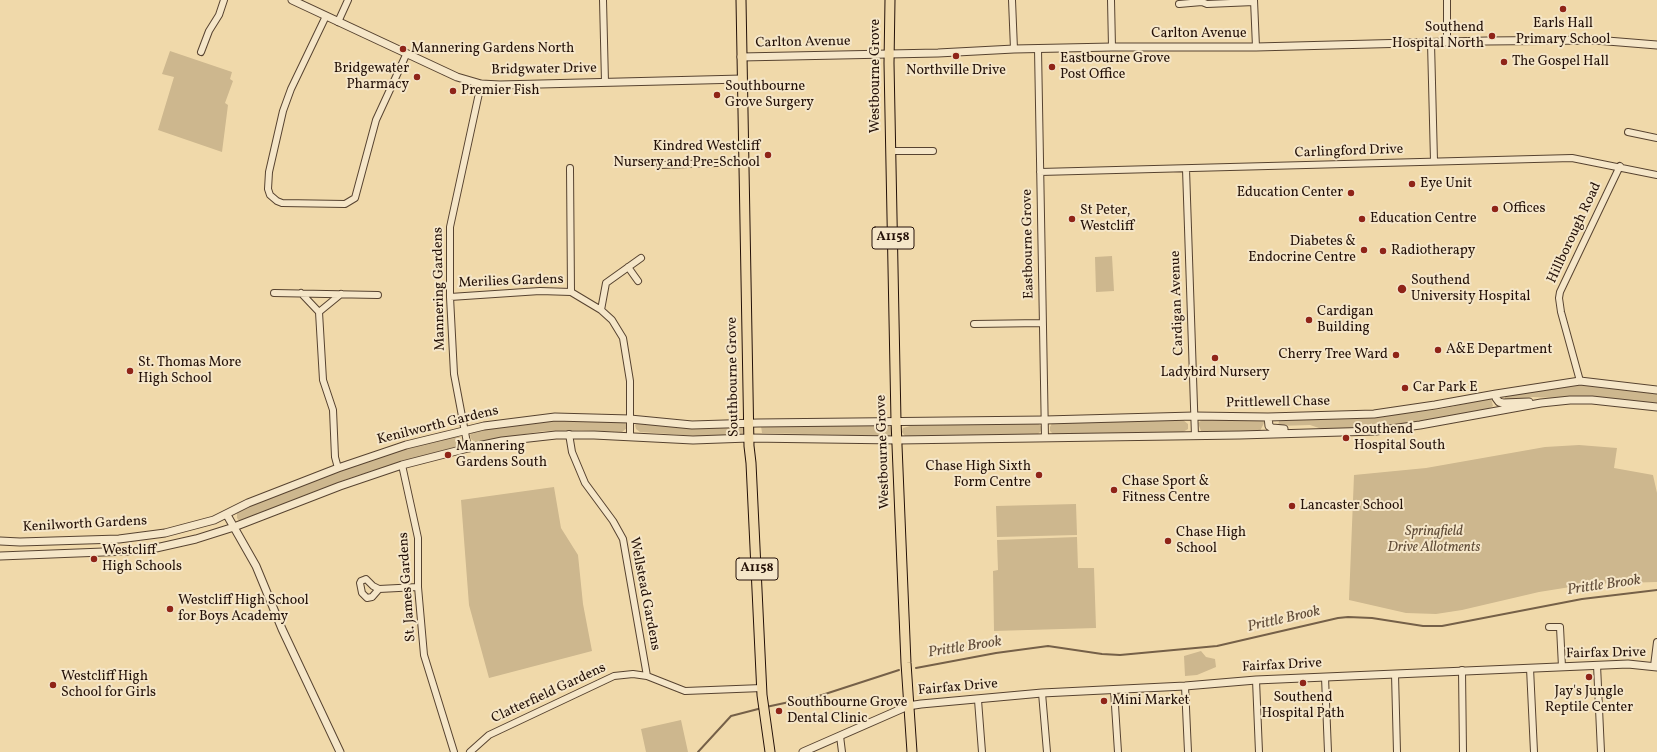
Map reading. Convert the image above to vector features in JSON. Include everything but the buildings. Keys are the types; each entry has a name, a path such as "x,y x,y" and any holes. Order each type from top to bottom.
{"main road":[{"name":"Southbourne Grove","path":"741,0 749,438 762,688 770,752"},
{"name":"Westbourne Grove","path":"890,0 896,421 908,706 912,752"}],"street":[{"path":"201,52 209,31 219,15 224,0"},
{"name":"Bridgwater Drive","path":"292,0 406,55 457,77 481,84 500,85 742,79"},
{"path":"338,22 348,0"},
{"path":"603,0 605,82"},
{"path":"1012,0 1014,49"},
{"path":"1111,0 1112,47"},
{"path":"1447,0 1447,42"},
{"path":"1179,4 1202,1 1207,4 1254,1 1256,47"},
{"path":"326,16 291,89 283,111 269,172 268,189 270,195 277,201 282,203 345,204 355,198 376,120 406,55"},
{"name":"Carlton Avenue","path":"741,57 890,54 1014,49 1256,47 1431,42 1595,40 1657,45"},
{"path":"1431,42 1434,161"},
{"name":"Eastbourne Grove","path":"1038,49 1045,438"},
{"name":"Mannering Gardens","path":"468,448 454,374 450,297 450,227 481,84"},
{"path":"1628,132 1657,138"},
{"name":"Westbourne Grove","path":"891,151 933,151"},
{"name":"Carlingford Drive","path":"1040,172 1572,158 1620,166 1657,175"},
{"path":"660,165 744,162"},
{"name":"Hillborough Road","path":"1580,381 1561,312 1559,298 1560,292 1620,166"},
{"path":"570,168 572,292"},
{"name":"Cardigan Avenue","path":"1186,169 1195,436"},
{"path":"601,310 606,283 641,258"},
{"path":"628,267 638,281"},
{"name":"Merilies Gardens","path":"450,297 540,291 572,292 601,310 612,320 622,338 630,381 630,436"},
{"path":"274,292 378,295"},
{"path":"301,293 319,312 323,380 333,410 335,458 338,468"},
{"path":"319,312 341,294"},
{"path":"974,324 1042,323"},
{"name":"Prittlewell Chase","path":"896,421 1045,420 1194,416 1271,417 1374,414 1580,381 1657,390"},
{"path":"1499,393 1496,398 1501,402 1541,403 1592,400 1657,406"},
{"path":"1493,411 1499,407 1501,402"},
{"path":"846,422 891,426 894,428 897,437 1045,438 1320,433 1384,430 1541,403"},
{"name":"Kenilworth Gardens","path":"0,541 20,542 119,539 190,528 227,514 240,506 338,468 406,445 464,430 513,421 555,417 630,419 692,425 749,425 896,421"},
{"path":"1271,417 1269,426 1272,428"},
{"path":"749,425 750,429 754,433 811,440"},
{"path":"1258,434 1265,433 1272,428 1301,429 1320,433"},
{"name":"Kenilworth Gardens","path":"0,556 136,550 156,548 196,539 234,527 340,486 402,465 502,441 569,434 692,440 749,438 811,440 897,437"},
{"name":"Wellstead Gardens","path":"569,434 572,452 585,483 613,521 623,539 647,676"},
{"name":"St. James Gardens","path":"402,465 418,538 418,587 424,654 454,752"},
{"path":"227,514 256,566 282,629 340,752"},
{"path":"379,589 418,587"},
{"path":"1549,627 1560,627 1562,667"},
{"path":"1656,666 1657,642"},
{"name":"Fairfax Drive","path":"803,752 908,706 921,704 1042,693 1185,686 1256,680 1597,665 1628,664 1656,666"},
{"path":"1597,665 1601,752"},
{"path":"1530,668 1534,752"},
{"path":"1462,670 1463,752"},
{"name":"Clatterfield Gardens","path":"470,752 489,735 614,676 633,674 647,676 685,690 762,688"},
{"path":"1395,674 1397,752"},
{"path":"1325,677 1328,752"},
{"path":"1256,680 1259,752"},
{"path":"1185,686 1188,752"},
{"path":"1114,690 1118,752"},
{"path":"1042,693 1047,752"},
{"path":"978,700 982,752"},
{"path":"840,736 842,752"}],"green space":[{"path":"170,51 232,72 230,79 233,81 225,103 228,105 222,152 158,130 174,77 162,74"},
{"path":"1112,256 1114,291 1096,292 1095,257"},
{"path":"1575,384 1657,392 1657,403 1586,397 1533,397 1505,400 1505,396"},
{"path":"1491,398 1493,406 1486,410 1385,427 1322,429 1310,425 1278,426 1279,421 1391,415 1442,409"},
{"path":"578,419 625,421 627,428 622,432 582,430 544,431 475,442 471,439 470,435 473,432 505,426"},
{"path":"1183,420 1188,424 1188,429 1183,432 1053,434 1050,431 1052,423"},
{"path":"1202,420 1264,420 1264,423 1260,431 1201,431 1198,423"},
{"path":"639,422 743,427 745,429 742,435 698,436 640,432 636,429 635,425"},
{"path":"1037,423 1041,426 1041,431 1038,434 905,436 902,432 903,428 910,426"},
{"path":"761,426 889,426 894,430 894,433 890,436 762,433"},
{"path":"455,436 461,438 461,445 347,479 290,501 248,520 240,522 237,518 237,511 344,470 396,452"},
{"name":"Springfield Drive Allotments","path":"1579,445 1617,448 1614,468 1653,475 1657,493 1657,582 1589,584 1539,592 1462,610 1436,614 1406,613 1349,600 1354,475 1426,468 1545,447"},
{"path":"554,487 561,528 578,555 583,604 592,651 489,678 469,605 461,500"},
{"path":"1076,504 1077,535 997,537 996,506"},
{"path":"1077,537 1078,568 1094,568 1096,628 994,631 993,571 998,570 997,540"},
{"path":"1201,651 1206,657 1215,659 1216,667 1197,675 1185,676 1184,656"},
{"path":"681,720 688,752 646,752 641,729"}],"waterway":[{"name":"Prittle Brook","path":"916,668 996,653 1048,646 1102,654 1120,655 1217,646 1348,617 1372,618 1423,626 1442,626 1582,599 1657,590"},
{"name":"Prittle Brook","path":"766,707 822,695 899,670"},
{"name":"Prittle Brook","path":"698,752 731,716 762,708"}],"place":[{"name":"Earls Hall Primary School","path":"1563,9"},
{"name":"Southend Hospital North","path":"1492,36"},
{"name":"Mannering Gardens North","path":"403,49"},
{"name":"Northville Drive","path":"956,56"},
{"name":"The Gospel Hall","path":"1504,62"},
{"name":"Eastbourne Grove Post Office","path":"1052,67"},
{"name":"Bridgewater Pharmacy","path":"417,77"},
{"name":"Premier Fish","path":"453,91"},
{"name":"Southbourne Grove Surgery","path":"717,95"},
{"name":"Kindred Westcliff Nursery and Pre-School","path":"768,155"},
{"name":"Eye Unit","path":"1412,184"},
{"name":"Education Center","path":"1351,193"},
{"name":"Offices","path":"1495,209"},
{"name":"St Peter, Westcliff","path":"1072,219"},
{"name":"Education Centre","path":"1362,219"},
{"name":"Diabetes & Endocrine Centre","path":"1364,250"},
{"name":"Radiotherapy","path":"1383,251"},
{"name":"Southend University Hospital","path":"1402,289"},
{"name":"Cardigan Building","path":"1309,320"},
{"name":"A&E Department","path":"1438,350"},
{"name":"Cherry Tree Ward","path":"1396,355"},
{"name":"Ladybird Nursery","path":"1215,358"},
{"name":"St. Thomas More High School","path":"130,371"},
{"name":"Car Park E","path":"1405,388"},
{"name":"Southend Hospital South","path":"1346,438"},
{"name":"Mannering Gardens South","path":"448,455"},
{"name":"Chase High Sixth Form Centre","path":"1039,475"},
{"name":"Chase Sport & Fitness Centre","path":"1114,490"},
{"name":"Lancaster School","path":"1292,506"},
{"name":"Chase High School","path":"1168,541"},
{"name":"Westcliff High Schools","path":"94,559"},
{"name":"Westcliff High School for Boys Academy","path":"170,609"},
{"name":"Jay's Jungle Reptile Center","path":"1589,677"},
{"name":"Southend Hospital Path","path":"1303,683"},
{"name":"Westcliff High School for Girls","path":"53,685"},
{"name":"Mini Market","path":"1104,701"},
{"name":"Southbourne Grove Dental Clinic","path":"779,711"}]}
